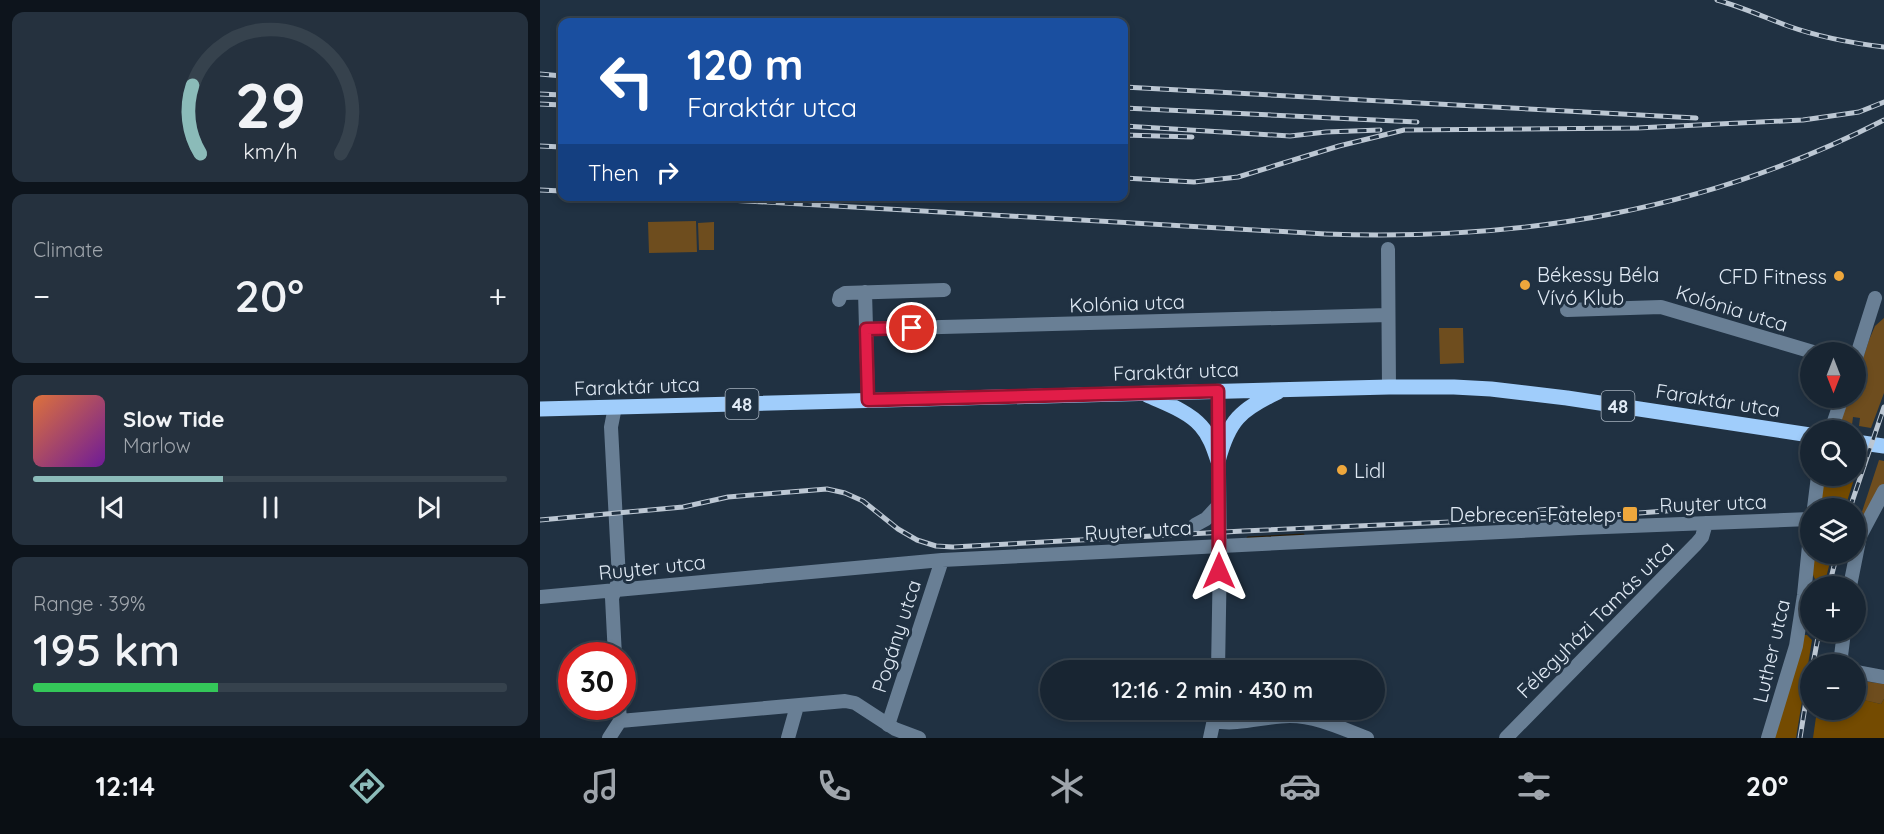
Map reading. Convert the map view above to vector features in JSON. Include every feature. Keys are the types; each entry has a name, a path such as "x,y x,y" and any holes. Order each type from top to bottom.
{"main road":[{"name":"Faraktár utca","path":"540,409 1416,386 1491,389 1540,395 1800,434"},
{"path":"1218,461 1225,437 1238,417 1257,403 1284,390"},
{"path":"1144,393 1199,424 1211,443 1218,461"},
{"path":"1866,443 1884,446"}],"street":[{"path":"1388,249 1389,387"},
{"path":"839,300 845,293 944,290"},
{"path":"865,292 868,400"},
{"path":"1861,342 1875,298"},
{"name":"Kolónia utca","path":"1567,310 1661,307 1800,348"},
{"name":"Kolónia utca","path":"866,329 1388,315"},
{"path":"1218,391 1218,660"},
{"path":"614,642 612,598 619,579 611,427 615,407"},
{"path":"1852,576 1860,536 1884,491"},
{"path":"1195,525 1206,519 1218,506"},
{"name":"Ruyter utca","path":"540,597 942,560 1800,519"},
{"name":"Félegyházi Tamás utca","path":"1506,738 1696,544 1702,537 1706,523"},
{"name":"Pogány utca","path":"888,725 942,560"},
{"name":"Luther utca","path":"1768,738 1796,646 1807,564"},
{"path":"1866,674 1884,677"},
{"path":"609,738 620,721 849,701 888,725 919,738"},
{"path":"788,738 797,706"},
{"path":"1210,738 1214,720"},
{"path":"1224,720 1229,723 1252,720"},
{"path":"1313,720 1367,738"}],"shaded area":[{"path":"696,221 697,252 649,253 648,222"},
{"path":"714,222 714,250 699,250 698,223"},
{"path":"1884,318 1884,393 1871,428 1866,427 1866,420 1860,420 1860,418 1840,420 1845,408 1866,408 1866,349 1875,326"},
{"path":"1439,328 1463,328 1464,363 1440,364"},
{"path":"1879,460 1884,461 1884,484 1866,518 1866,500"},
{"path":"1822,486 1852,486 1848,498 1820,498"},
{"path":"1812,564 1830,564 1826,576 1814,576"},
{"path":"1802,642 1812,642 1810,654 1800,654 1800,714 1796,738 1772,738"},
{"path":"1866,681 1884,684 1884,699 1881,704 1866,701"},
{"path":"1884,699 1884,738 1813,738 1816,720 1866,720 1866,700 1881,704"}],"waterway":[{"path":"1248,538 1303,535"}],"railway":[{"path":"1717,0 1811,33 1884,47"},
{"path":"540,74 558,76"},
{"path":"1128,87 1696,118"},
{"path":"540,94 558,95"},
{"path":"1128,178 1194,182 1238,177 1339,146 1404,130 1637,128 1803,120 1859,112 1884,102"},
{"path":"540,104 558,105"},
{"path":"1128,108 1417,122"},
{"path":"747,201 1326,234 1400,235 1472,232 1543,225 1612,214 1681,198 1750,177 1817,151 1884,120"},
{"path":"1128,126 1290,136 1380,130"},
{"path":"1128,135 1192,137"},
{"path":"540,146 558,147"},
{"path":"540,190 558,191"},
{"path":"1853,498 1884,407"},
{"path":"540,520 683,507 728,497 827,489 845,493 863,501 898,529 917,540 936,546 953,547 1679,510"},
{"path":"1539,510 1562,508"},
{"path":"1832,576 1834,564"},
{"path":"1815,654 1817,642"},
{"path":"1800,738 1803,720"}],"place":[{"name":"CFD Fitness","path":"1839,276"},
{"name":"Békessy Béla Vívó Klub","path":"1525,285"},
{"name":"Lidl","path":"1342,470"},
{"name":"Debrecen-Fatelep","path":"1630,514"}],"route":[{"path":"912,328 866,329 868,400 1218,391 1219,571"}]}
